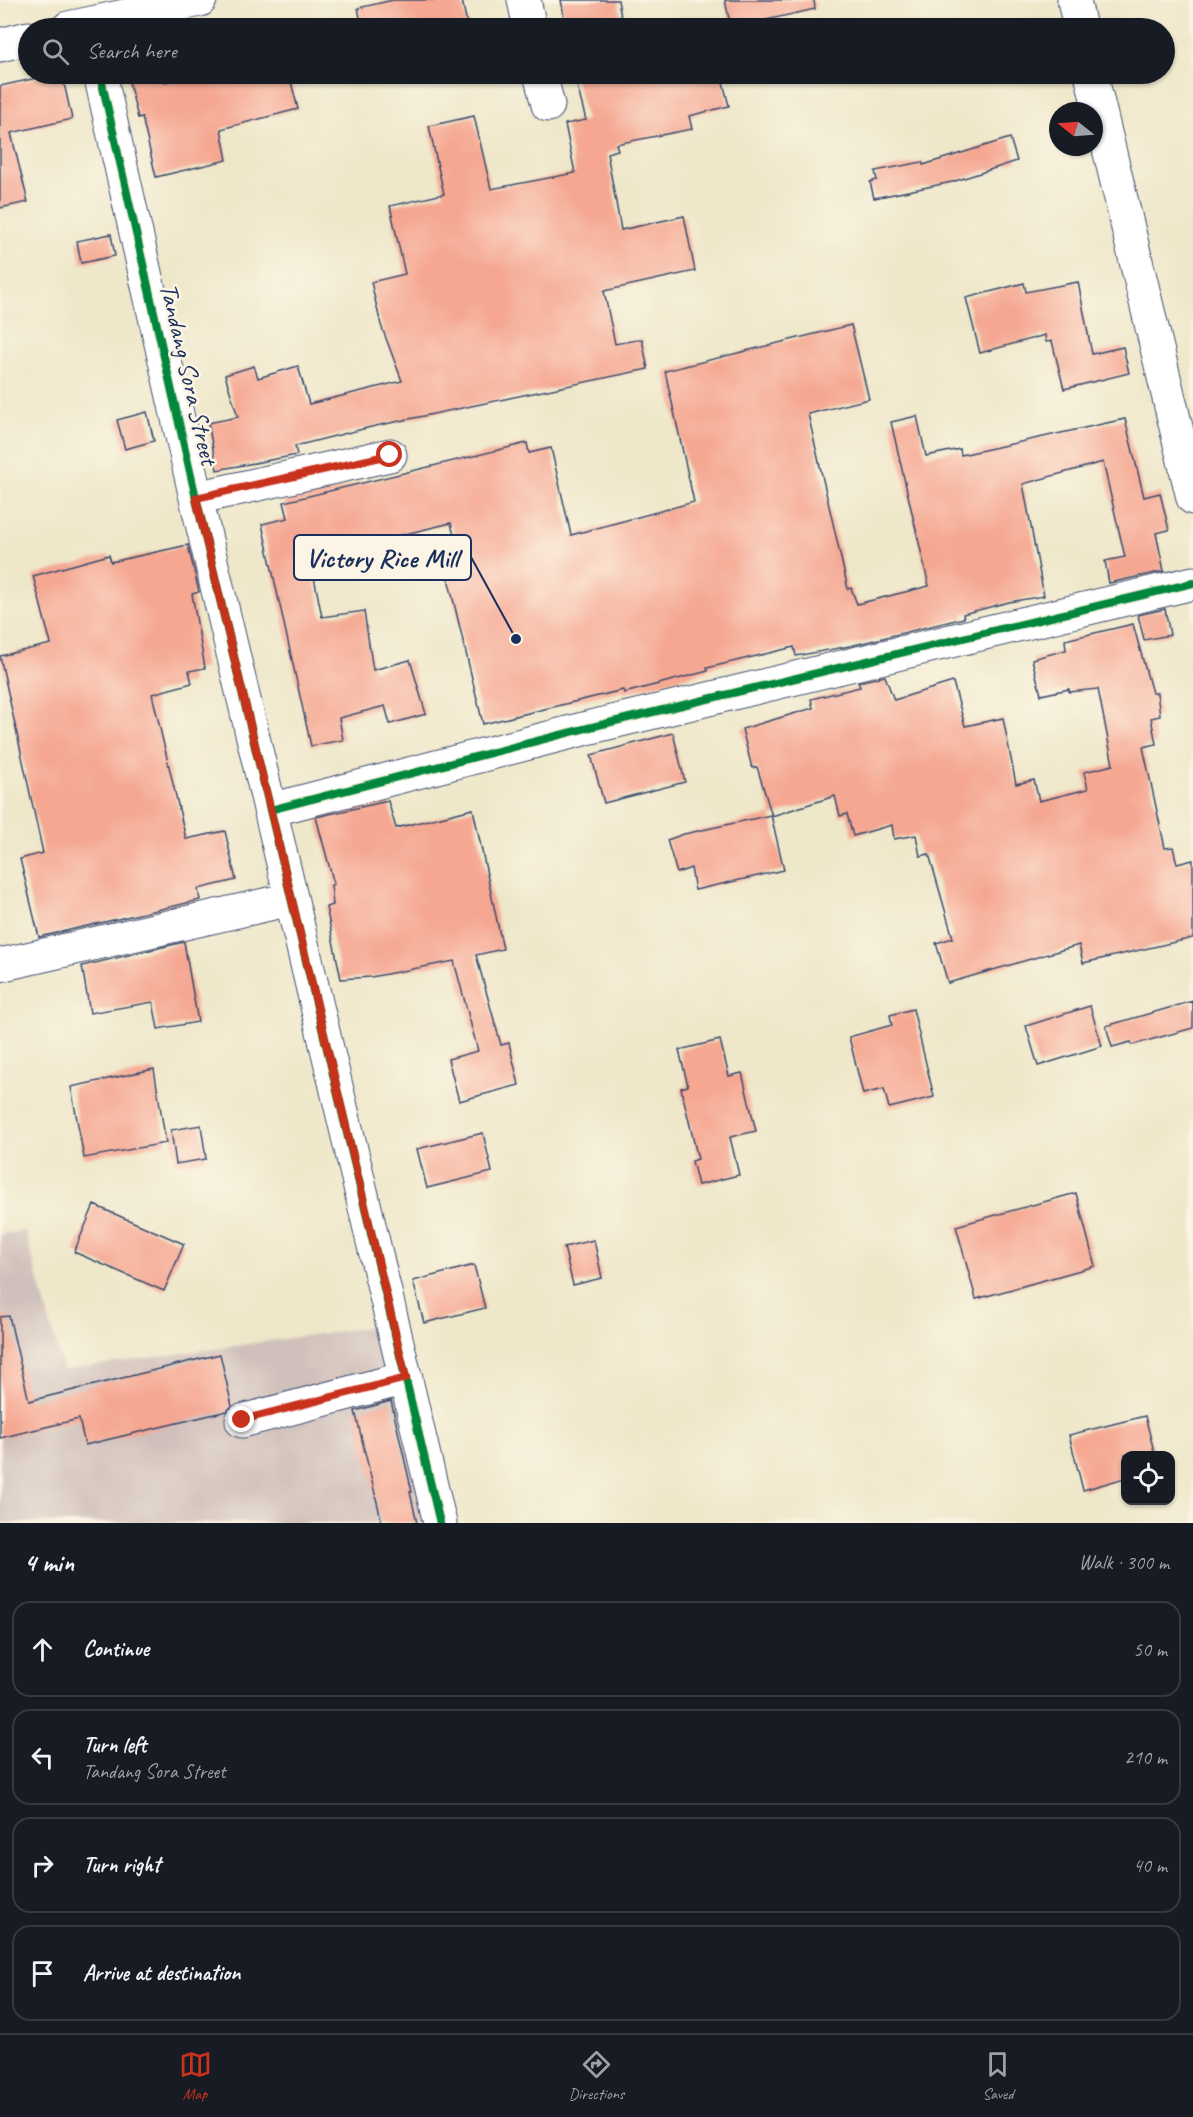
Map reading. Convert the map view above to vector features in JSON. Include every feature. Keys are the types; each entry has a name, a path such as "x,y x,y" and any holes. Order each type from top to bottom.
{"main road":[{"path":"95,18 200,0"},
{"path":"524,0 528,18"},
{"path":"1074,0 1078,18"},
{"path":"0,45 18,40"},
{"name":"Tandang Sora Street","path":"102,84 196,498 440,1523"},
{"path":"543,84 548,105"},
{"path":"1093,84 1193,498"},
{"path":"196,498 390,455"},
{"path":"270,810 587,728 1193,583"},
{"path":"0,965 291,899"},
{"path":"242,1420 406,1378"}],"shaded area":[{"path":"25,1231 63,1370 384,1325 429,1523 0,1523 0,1234"}],"building":[{"path":"393,0 462,0 466,18 360,18 358,8"},
{"path":"561,0 618,0 621,18 564,18"},
{"path":"725,0 814,0 815,9 775,18 729,18"},
{"path":"18,82 18,84 64,84 72,119 11,133 28,202 0,208 0,86"},
{"path":"130,84 292,84 298,109 221,129 227,160 156,177 142,117 138,118"},
{"path":"577,84 724,84 729,106 689,116 692,129 616,144 618,150 607,153 621,230 684,216 695,271 604,291 615,344 642,339 648,369 371,427 295,446 297,455 217,470 208,423 238,417 225,375 254,366 258,378 298,366 309,404 402,381 381,325 371,282 405,274 390,206 444,194 429,126 474,116 491,189 575,173 565,124 586,120"},
{"path":"1010,138 1017,161 952,182 874,198 870,182 877,180 875,171 922,162 923,165"},
{"path":"111,234 115,256 81,263 77,241"},
{"path":"1078,282 1092,354 1123,347 1129,373 1064,389 1052,341 1046,342 1045,335 980,353 966,298 1024,283 1026,292"},
{"path":"851,325 869,399 808,414 848,589 851,588 857,604 929,586 891,422 917,416 926,456 960,449 961,455 1125,419 1144,497 1160,493 1169,530 1156,533 1164,571 1109,583 1105,561 1125,557 1103,462 1023,484 1044,596 1009,602 963,614 964,618 850,646 796,656 794,647 707,668 708,671 624,693 623,690 483,724 448,578 463,574 451,523 310,557 322,617 364,611 373,670 410,660 426,714 390,724 385,706 339,718 343,740 311,746 262,524 288,518 284,502 527,443 529,453 551,448 571,535 694,502 665,371"},
{"path":"147,412 154,441 125,449 117,420"},
{"path":"188,545 199,592 192,594 205,668 189,671 192,683 152,694 186,839 225,831 236,880 198,889 200,900 39,937 20,859 43,853 0,656 51,644 33,576 109,555 111,562"},
{"path":"1165,609 1170,635 1144,640 1138,615"},
{"path":"1133,624 1152,693 1157,693 1160,716 1151,718 1156,744 1143,747 1165,848 1173,847 1177,864 1193,860 1193,938 1083,963 1079,945 948,983 936,943 953,938 929,854 920,856 916,835 894,839 892,825 853,836 847,814 840,816 835,796 772,816 757,767 752,768 742,729 813,708 811,699 860,687 858,682 885,676 894,700 953,682 965,726 1003,718 1016,784 1034,780 1039,801 1088,789 1084,772 1113,765 1098,689 1069,692 1069,689 1041,695 1032,659 1066,650 1065,640"},
{"path":"673,733 685,782 604,803 591,755"},
{"path":"388,801 396,828 473,809 503,949 476,955 501,1045 509,1043 519,1085 459,1101 448,1059 478,1051 454,961 371,977 341,979 326,907 333,905 331,885 334,884 316,817"},
{"path":"771,815 784,870 695,890 691,868 677,873 667,840 684,834"},
{"path":"184,942 198,1022 158,1029 153,1002 90,1013 82,966"},
{"path":"1193,1001 1193,1028 1132,1045 1131,1042 1112,1047 1106,1026"},
{"path":"1090,1006 1102,1046 1038,1066 1026,1026"},
{"path":"913,1009 934,1097 889,1108 884,1089 863,1094 849,1037 892,1025 890,1015"},
{"path":"720,1040 729,1076 742,1073 756,1131 730,1137 739,1175 698,1185 692,1161 698,1159 681,1088 688,1086 679,1050"},
{"path":"154,1069 166,1143 84,1158 71,1087"},
{"path":"201,1125 206,1159 176,1164 171,1130"},
{"path":"483,1133 492,1172 427,1188 417,1149"},
{"path":"1076,1193 1095,1266 976,1299 956,1226"},
{"path":"94,1205 184,1244 164,1291 74,1252"},
{"path":"594,1240 602,1278 573,1285 564,1247"},
{"path":"474,1265 485,1308 424,1323 413,1281"},
{"path":"9,1316 29,1401 220,1354 232,1406 227,1411 85,1445 79,1419 0,1438 0,1317"},
{"path":"391,1401 417,1523 382,1523 355,1411"},
{"path":"1145,1416 1154,1451 1121,1451 1121,1479 1083,1490 1069,1435"}],"cycle path":[{"path":"102,84 196,498 440,1523"},
{"path":"270,810 587,728 1193,583"}],"place":[{"name":"Victory Rice Mill","path":"516,639"}],"route":[{"path":"242,1420 406,1378 196,498 390,455"}]}
